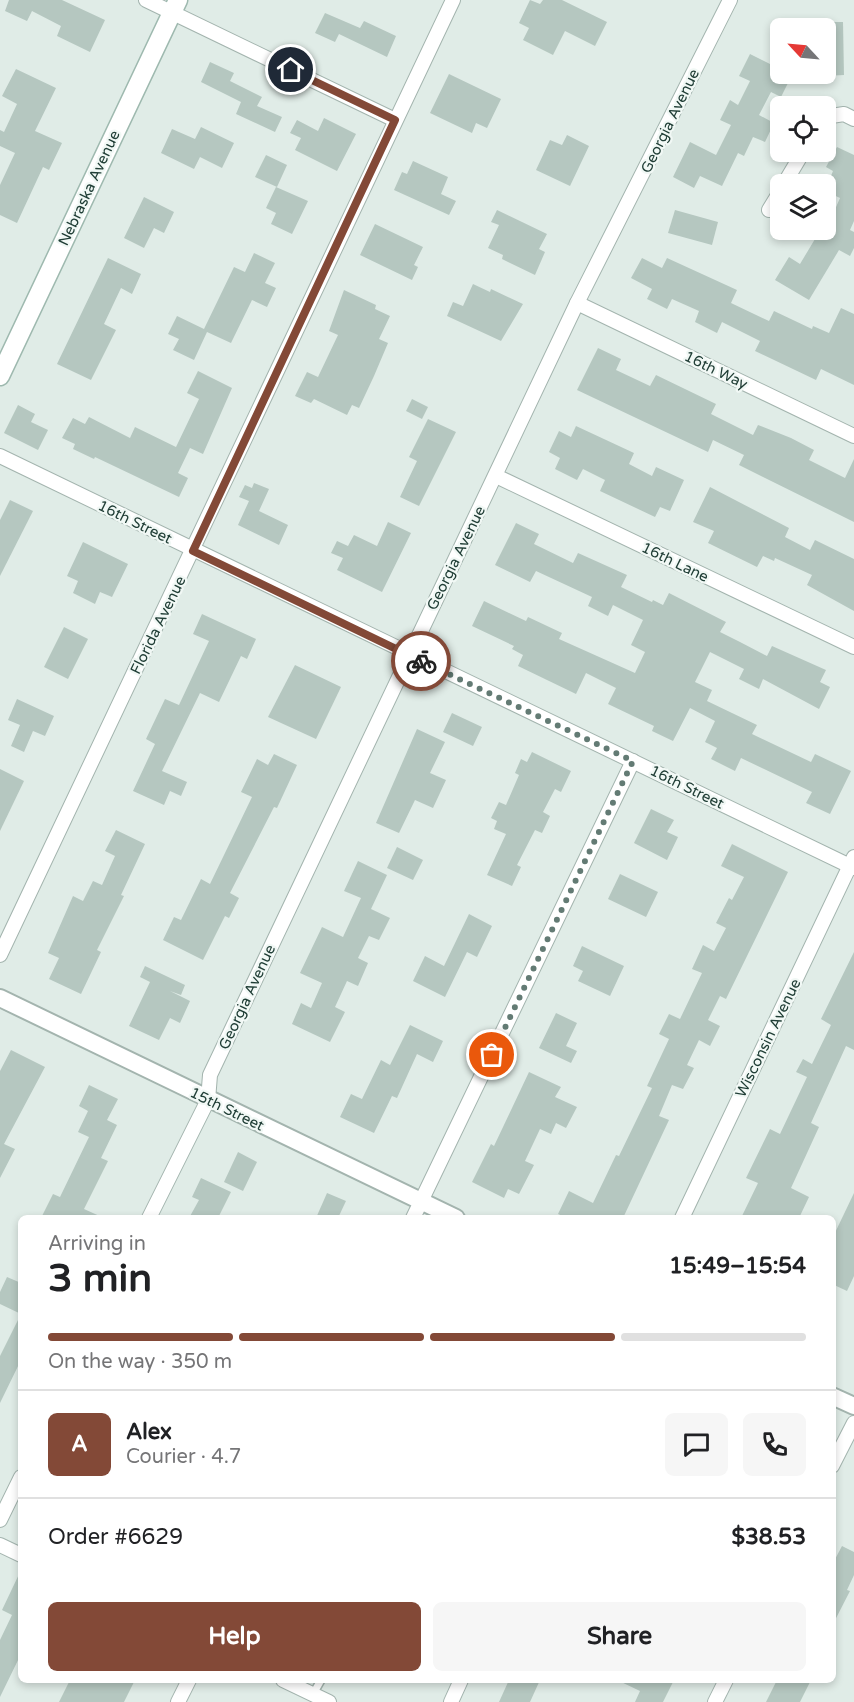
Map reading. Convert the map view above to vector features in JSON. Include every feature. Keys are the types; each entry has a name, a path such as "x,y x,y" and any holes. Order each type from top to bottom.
{"main road":[{"name":"Nebraska Avenue","path":"0,376 174,6"}],"street":[{"path":"146,0 174,6 395,120"},
{"name":"Florida Avenue","path":"0,955 453,0"},
{"name":"Georgia Avenue","path":"150,1215 208,1100 210,1075 409,655 578,303 730,0"},
{"path":"836,115 844,114 854,119"},
{"name":"16th Way","path":"578,303 854,436"},
{"name":"16th Street","path":"0,456 409,655 852,864"},
{"name":"16th Lane","path":"496,476 854,647"},
{"path":"414,1215 633,761"},
{"name":"Wisconsin Avenue","path":"683,1215 852,864"},
{"name":"15th Street","path":"0,998 449,1215"},
{"path":"836,1398 854,1406"},
{"path":"836,1458 854,1423"},
{"path":"0,1520 18,1483"},
{"path":"0,1545 18,1554"},
{"path":"178,1702 188,1683"},
{"path":"289,1683 329,1702"},
{"path":"451,1702 460,1683"},
{"path":"715,1702 724,1683"}],"lane":[{"path":"313,1694 319,1683"}],"building":[{"path":"9,0 62,0 105,20 90,52 57,36 61,26 32,11 27,21 5,11"},
{"path":"530,0 540,4 543,0 562,0 607,22 595,46 565,31 553,55 523,40 529,28 519,23"},
{"path":"325,13 360,28 364,21 396,36 387,57 339,34 335,42 315,33"},
{"path":"836,22 843,22 844,75 836,75"},
{"path":"750,54 770,64 770,84 788,84 782,96 771,92 759,115 770,121 770,131 765,142 753,137 744,156 738,153 722,186 700,176 694,188 673,177 690,142 716,155 731,125 720,120 730,100 738,105 750,81 739,76"},
{"path":"210,62 234,73 230,81 262,97 257,106 282,117 275,132 236,114 241,102 201,82"},
{"path":"16,69 56,88 35,131 62,143 49,170 43,167 17,223 0,215 0,185 15,153 0,146 0,130 4,132 17,104 2,96"},
{"path":"449,74 501,99 487,128 476,123 472,133 430,113"},
{"path":"324,118 356,134 337,171 295,150 301,138 290,133 297,120 318,131"},
{"path":"201,127 234,143 222,168 200,157 194,169 161,153 172,129 195,139"},
{"path":"567,135 589,146 570,186 536,170 550,140 562,145"},
{"path":"837,147 854,155 854,221 850,230 854,232 854,248 850,256 839,250 809,300 775,280 789,257 800,264 814,240 836,240 836,207 840,198 836,196 836,174 832,174 833,171 826,167 829,162 836,162"},
{"path":"266,155 287,165 277,187 255,177"},
{"path":"413,161 448,177 441,194 456,201 449,215 394,190 402,172 407,174"},
{"path":"276,187 308,201 292,234 271,224 276,213 266,208"},
{"path":"144,197 174,212 164,233 154,228 144,248 124,238"},
{"path":"497,210 547,234 539,249 545,252 535,275 502,259 503,255 488,248 499,225 491,222"},
{"path":"675,210 718,222 712,245 668,233"},
{"path":"375,224 423,247 414,265 418,267 412,280 360,255"},
{"path":"254,253 275,263 265,283 276,288 267,307 252,300 231,343 207,332 194,360 173,350 179,339 168,334 177,316 204,329 234,267 245,272"},
{"path":"108,258 141,274 132,294 121,288 104,324 116,330 91,380 57,364"},
{"path":"642,258 662,268 667,258 737,290 731,303 769,321 774,311 812,329 813,326 829,333 841,308 854,314 854,385 821,369 816,380 755,351 760,341 722,322 717,333 695,322 699,311 672,299 667,309 647,299 652,289 631,278"},
{"path":"473,284 490,292 491,289 523,304 501,341 447,316 453,302 463,306"},
{"path":"344,290 376,305 375,309 390,316 379,339 388,343 374,376 359,408 352,405 347,415 314,399 311,403 295,396 307,372 318,377 338,335 329,331"},
{"path":"598,348 621,359 616,370 650,386 656,375 716,404 711,414 753,435 758,425 791,438 814,450 809,460 845,478 854,459 854,522 739,465 744,455 713,440 708,452 577,390"},
{"path":"198,371 232,388 203,454 190,448 178,473 188,478 179,497 73,449 75,444 62,438 73,418 85,424 89,417 130,438 135,427 176,447 199,399 187,393"},
{"path":"412,399 428,407 422,419 406,411"},
{"path":"18,405 35,414 31,422 48,430 38,450 4,433"},
{"path":"428,419 456,432 419,506 400,497 417,461 409,457"},
{"path":"576,426 634,453 629,464 652,476 656,467 684,480 670,511 660,507 655,517 600,491 605,480 583,469 577,480 555,469 560,458 549,452 559,431 571,437"},
{"path":"254,483 269,489 259,511 288,525 279,545 238,525 249,501 239,497 245,485 252,488"},
{"path":"710,487 789,528 785,537 810,550 815,540 854,559 854,611 807,585 812,575 775,558 774,561 763,556 757,567 708,543 714,531 693,522"},
{"path":"10,500 33,511 0,576 0,520"},
{"path":"388,522 411,533 382,592 337,570 343,558 331,553 337,541 348,546 354,535 377,546"},
{"path":"516,523 539,534 534,544 573,563 578,553 627,575 621,587 652,602 653,600 663,605 669,593 726,622 720,632 767,656 772,646 826,670 820,682 830,687 819,709 763,679 759,689 739,679 744,669 710,652 695,682 712,690 707,701 757,725 752,734 811,762 815,754 851,771 830,814 806,803 812,792 741,758 735,771 711,759 717,748 705,742 715,721 690,708 673,741 652,731 654,726 608,704 616,688 586,673 576,694 518,666 523,655 512,649 514,646 472,626 484,601 526,621 528,617 562,633 559,639 635,673 645,652 631,645 643,620 613,605 608,616 588,606 592,597 536,571 530,582 495,565"},
{"path":"83,542 128,564 112,597 100,592 95,604 73,593 78,581 67,576"},
{"path":"202,614 256,639 247,659 241,656 219,702 200,693 162,771 187,782 181,796 170,791 164,805 133,791 155,744 146,739 165,699 179,705 209,641 193,634"},
{"path":"64,627 88,639 68,679 44,667"},
{"path":"295,665 341,687 316,739 268,717"},
{"path":"17,699 54,716 45,736 33,731 24,752 11,746 20,725 8,720"},
{"path":"452,713 482,727 473,746 443,732"},
{"path":"417,729 445,742 430,773 446,780 433,808 415,800 399,833 376,823"},
{"path":"532,752 571,771 561,792 555,789 543,812 550,816 542,833 535,830 517,865 521,867 512,886 487,875 506,834 494,829 497,821 491,818 499,802 506,805 519,775 515,773 521,759 527,762"},
{"path":"274,754 297,765 277,808 274,807 230,893 239,898 229,918 225,916 203,960 163,940 174,917 181,920 201,879 210,884 252,797 241,792 257,759 268,765"},
{"path":"0,769 24,781 0,831"},
{"path":"651,809 674,820 667,832 678,837 667,860 634,843"},
{"path":"116,830 145,844 121,895 124,896 97,950 101,952 81,994 49,979 59,958 48,953 73,896 83,901 93,881 102,885 115,856 105,851"},
{"path":"732,844 788,872 726,999 720,996 708,1020 720,1026 710,1046 699,1040 687,1065 694,1068 683,1089 672,1085 659,1116 669,1120 624,1215 558,1214 569,1191 593,1203 652,1088 647,1086 669,1039 659,1034 669,1014 680,1019 702,973 692,969 703,945 714,951 726,928 716,923 729,898 732,900 744,877 721,866"},
{"path":"397,847 423,860 413,880 387,868"},
{"path":"358,861 387,875 371,909 390,918 379,940 369,936 358,958 368,963 358,986 347,981 335,1007 345,1012 330,1042 292,1024 301,1003 311,1008 322,983 300,973 322,927 343,937 361,898 344,891"},
{"path":"620,874 658,892 646,917 608,899"},
{"path":"469,914 492,926 477,957 467,952 445,997 413,981 425,956 444,966"},
{"path":"582,946 624,966 610,996 578,981 583,971 573,966"},
{"path":"854,952 854,1050 846,1046 811,1123 819,1127 791,1188 809,1197 800,1215 742,1215 758,1183 746,1178 770,1129 780,1134 807,1077 796,1072 803,1059 812,1064 831,1025 821,1019"},
{"path":"145,966 185,985 181,995 170,991 190,1001 180,1023 170,1018 159,1040 129,1026 150,982 140,977"},
{"path":"556,1013 577,1023 566,1046 577,1051 571,1063 539,1048"},
{"path":"410,1025 443,1041 433,1062 417,1054 397,1098 392,1096 374,1133 340,1117 351,1094 362,1099 381,1060 390,1065"},
{"path":"11,1050 45,1067 4,1144 15,1149 0,1178 0,1071"},
{"path":"529,1072 561,1087 555,1097 577,1107 566,1128 556,1123 551,1134 540,1129 525,1161 534,1165 519,1194 508,1189 504,1198 472,1182 491,1144 494,1146"},
{"path":"89,1085 118,1099 107,1120 117,1125 101,1158 108,1161 84,1209 97,1215 42,1215 53,1194 60,1197 89,1137 78,1132 88,1111 79,1106"},
{"path":"238,1152 257,1162 243,1191 224,1182"},
{"path":"201,1178 231,1192 220,1215 191,1215 199,1200 192,1197"},
{"path":"327,1193 346,1201 339,1215 317,1215"},
{"path":"854,1193 854,1276 847,1291 836,1286 836,1231"},
{"path":"7,1277 18,1282 18,1313 0,1304 0,1292"},
{"path":"18,1320 18,1366 0,1403 0,1356"},
{"path":"842,1546 854,1552 854,1575 847,1590 850,1591 836,1618 836,1557"},
{"path":"18,1576 18,1660 0,1697 0,1640 12,1615 2,1610"},
{"path":"68,1683 134,1683 124,1702 59,1702"},
{"path":"508,1683 539,1683 530,1702 499,1702"},
{"path":"623,1683 672,1683 663,1702 635,1702 640,1691"},
{"path":"776,1683 810,1683 800,1702 766,1702"}],"way so far":[{"path":"421,661 633,761 492,1055"}],"route":[{"path":"291,70 395,120 193,551 421,661"}]}
